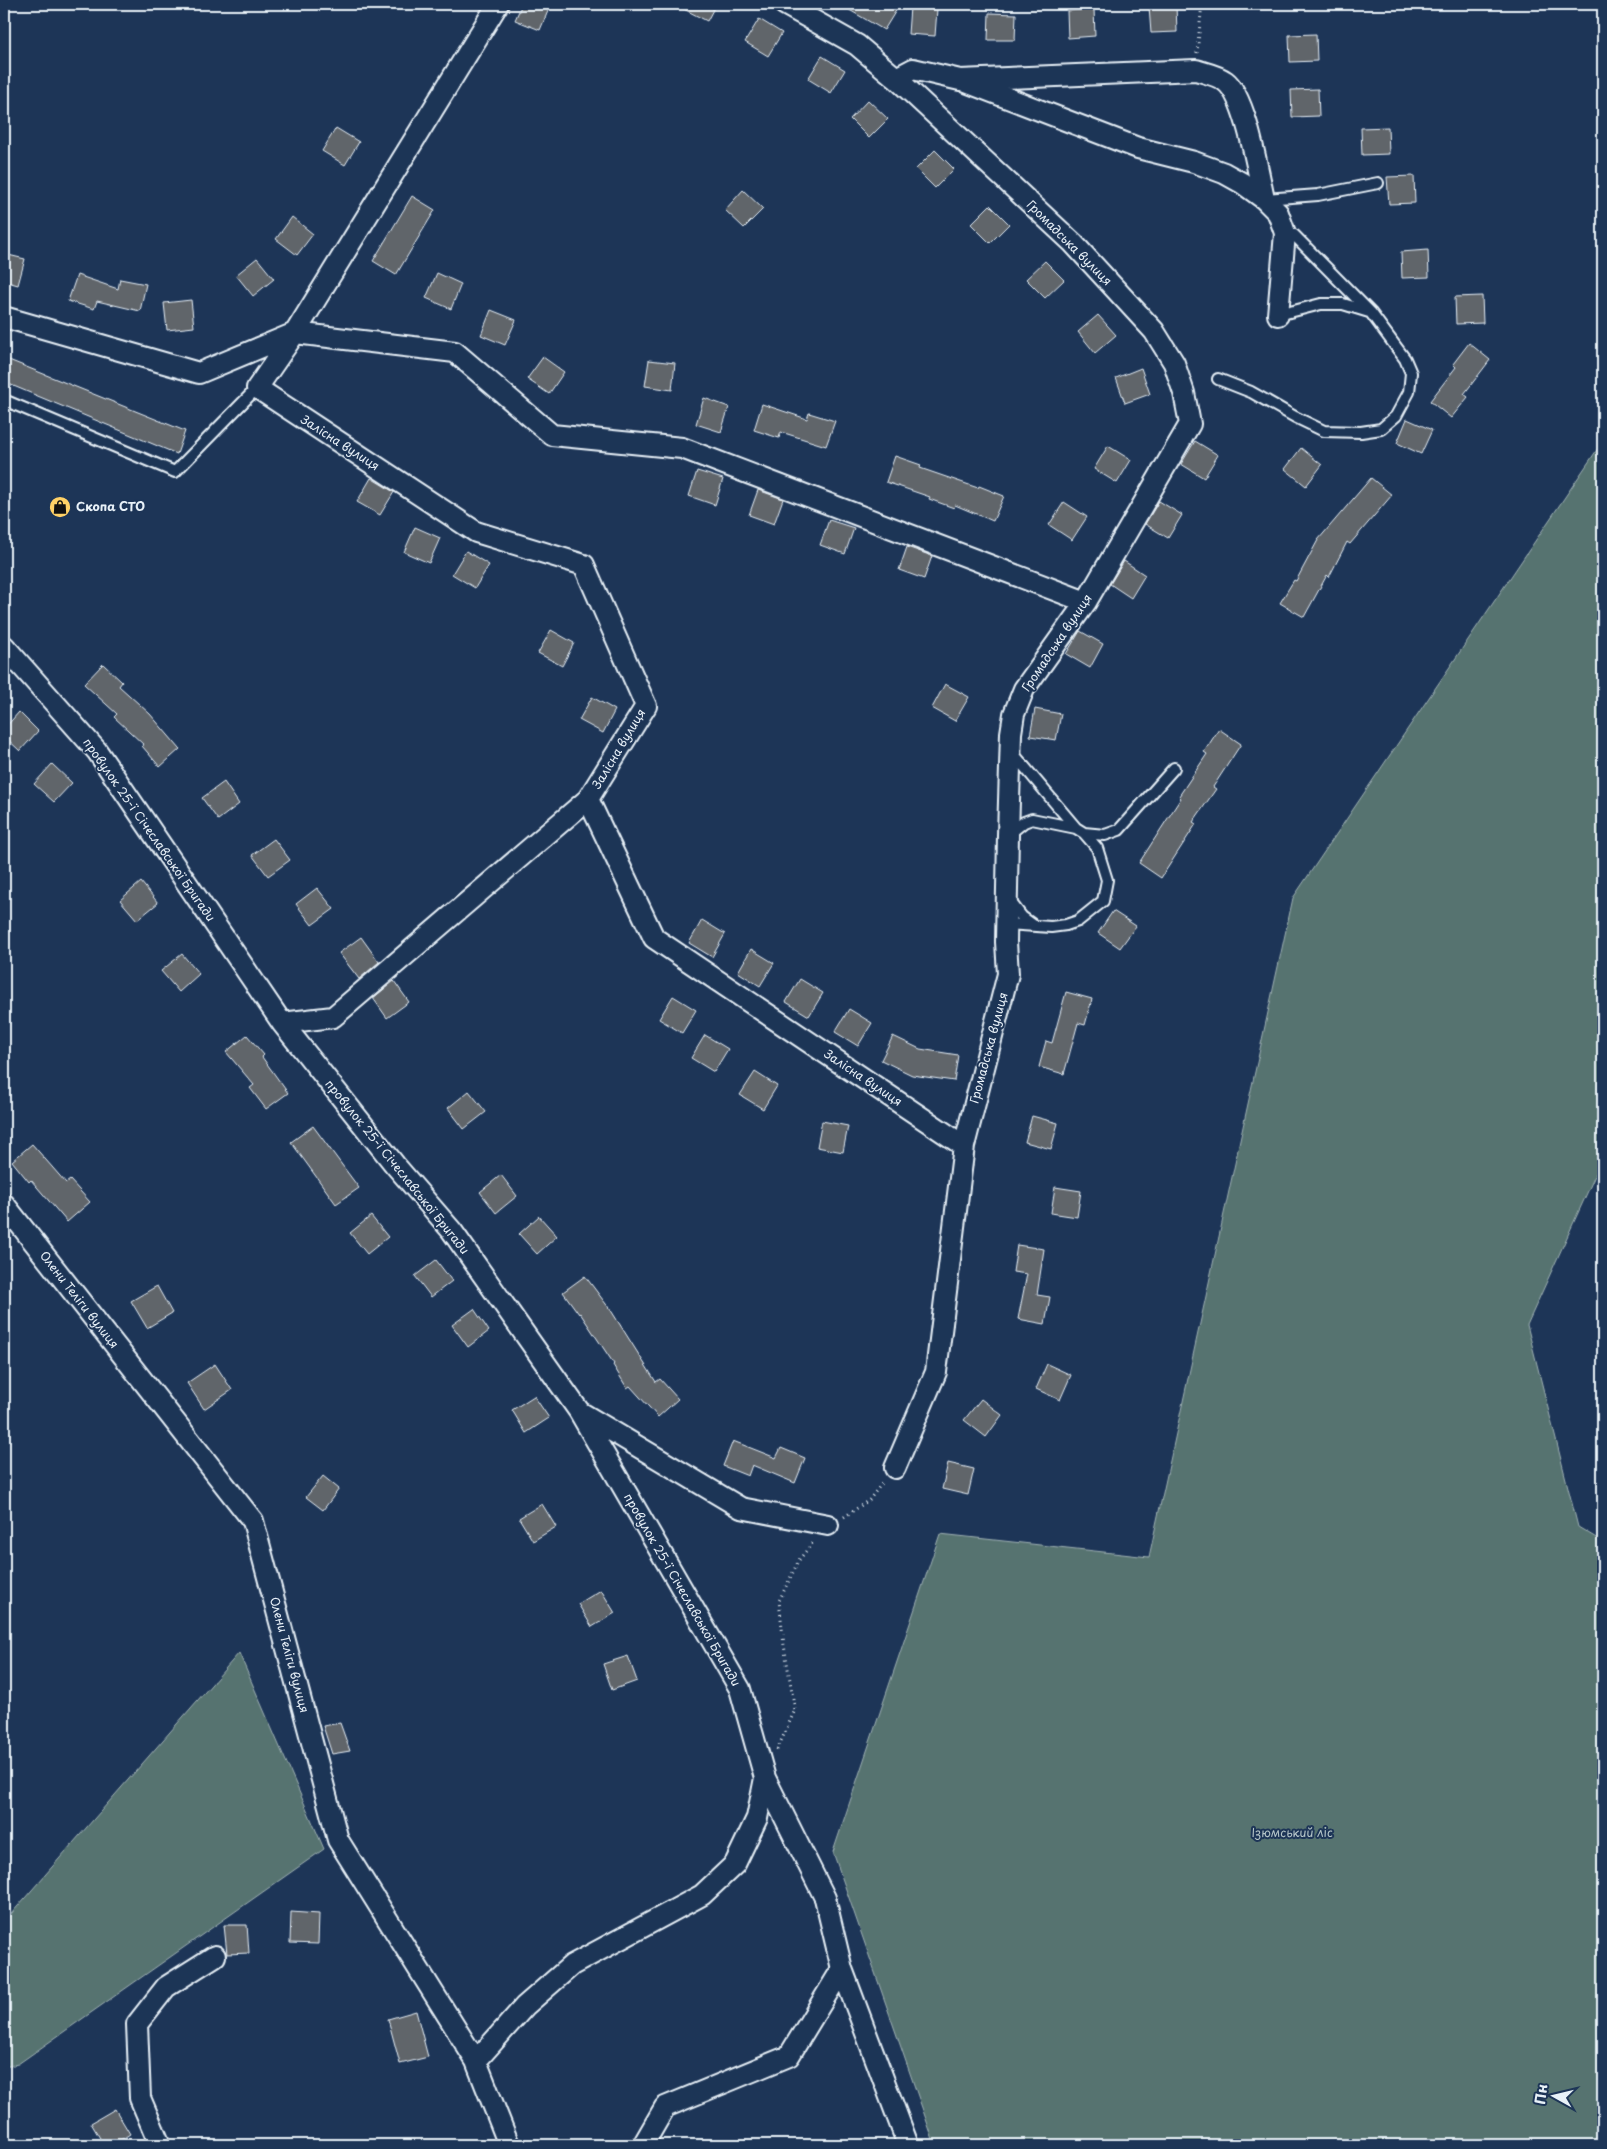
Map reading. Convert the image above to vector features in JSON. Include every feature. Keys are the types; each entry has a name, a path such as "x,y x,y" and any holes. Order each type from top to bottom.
{"street":[{"path":"257,388 295,333 498,4"},
{"name":"Громадська вулиця","path":"784,4 857,45 896,78 1073,243 1154,331 1174,363 1184,393 1190,424 1086,602 1024,689 1014,714 1008,835 1006,933 1008,974 964,1146 936,1372 895,1468"},
{"path":"896,78 913,70 960,80 1138,148 1194,162 1217,170 1242,183 1264,199 1278,213 1285,232 1278,316"},
{"path":"960,80 1196,70 1226,82 1238,102 1251,142 1264,199"},
{"path":"4,317 199,373 295,333 455,352 552,435 682,448 1086,602"},
{"name":"Залісна вулиця","path":"257,388 476,532 584,564 646,706 588,799 654,938 964,1146"},
{"name":"провулок 25-ї Січеславської Бригади","path":"4,646 96,751 282,1023 395,1165 452,1231 579,1411 740,1689 765,1778 825,1898 842,1969 908,2145"},
{"path":"282,1023 333,1017 588,799"},
{"name":"Олени Теліги вулиця","path":"4,1204 253,1521 338,1840 476,2061 509,2145"},
{"name":"провулок 25-ї Січеславської Бригади","path":"579,1411 741,1508 828,1525"},
{"path":"476,2061 525,2006 572,1965 702,1895 735,1864 757,1818 765,1778"},
{"path":"160,2145 140,2098 137,2024 166,1987 215,1956"},
{"path":"643,2145 665,2107 789,2056 842,1969"}],"lane":[{"path":"1264,199 1318,195 1378,183"},
{"path":"1218,379 1251,392 1295,418 1324,431 1361,432 1381,429 1396,416 1408,392 1411,373 1405,359 1371,313 1294,235 1285,232"},
{"path":"1278,316 1321,304 1343,304 1371,313"},
{"path":"4,400 175,472 257,388"},
{"path":"1006,933 1034,926 1051,928 1066,926 1092,910 1102,900 1106,892 1107,880 1097,848 1011,751"},
{"path":"1008,835 1016,827 1032,819 1105,835 1119,830 1174,768"},
{"path":"1007,897 1022,917 1034,926"},
{"path":"1006,933 1034,926"}],"path":[{"path":"1196,70 1202,4"},
{"path":"765,1778 795,1710 779,1601 799,1560 828,1525 869,1500 895,1468"}],"green space":[{"name":"Ізюмський ліс","path":"1603,441 1603,1158 1527,1325 1578,1527 1603,1542 1603,2145 935,2145 833,1852 940,1534 1149,1557 1293,898"},
{"path":"239,1653 324,1849 18,2064 4,2067 4,1922"}],"building":[{"path":"522,4 551,4 540,30 515,20"},
{"path":"674,4 716,4 707,21"},
{"path":"839,4 900,4 884,30"},
{"path":"1176,5 1177,32 1151,33 1149,7"},
{"path":"910,7 937,9 935,36 908,34"},
{"path":"1094,9 1095,36 1068,38 1067,11"},
{"path":"989,13 1016,14 1015,40 988,40"},
{"path":"759,19 782,33 768,56 745,42"},
{"path":"1316,34 1317,61 1290,62 1289,35"},
{"path":"822,56 845,70 831,93 808,79"},
{"path":"1318,89 1319,116 1292,117 1291,90"},
{"path":"868,100 888,119 869,138 850,119"},
{"path":"1388,127 1389,154 1362,155 1361,128"},
{"path":"336,128 359,142 345,165 322,151"},
{"path":"935,150 954,169 935,188 916,169"},
{"path":"1414,176 1415,203 1389,204 1387,177"},
{"path":"743,190 763,209 744,228 725,210"},
{"path":"412,196 435,210 396,275 373,261"},
{"path":"990,205 1009,224 990,243 971,224"},
{"path":"292,217 313,234 297,255 276,239"},
{"path":"1428,250 1429,277 1402,278 1401,252"},
{"path":"4,254 25,259 18,285 4,281"},
{"path":"257,258 274,279 253,296 236,275"},
{"path":"1045,261 1064,280 1045,298 1026,279"},
{"path":"437,273 461,284 451,309 426,298"},
{"path":"77,275 118,289 120,279 146,284 140,311 97,301 94,309 68,301"},
{"path":"1482,296 1483,323 1456,324 1455,297"},
{"path":"191,300 194,327 167,330 164,303"},
{"path":"491,310 516,320 505,345 481,335"},
{"path":"1098,315 1116,335 1095,353 1078,332"},
{"path":"1469,343 1490,360 1464,394 1468,397 1451,418 1430,401 1456,367 1453,364"},
{"path":"543,357 564,372 549,394 527,379"},
{"path":"4,358 185,431 177,454 4,382"},
{"path":"649,360 675,363 672,390 645,386"},
{"path":"1141,368 1150,394 1125,403 1116,378"},
{"path":"704,398 729,407 721,432 696,424"},
{"path":"762,404 807,419 809,413 835,421 826,446 781,432 779,438 754,430"},
{"path":"1407,419 1432,430 1421,454 1397,443"},
{"path":"1195,441 1218,455 1204,478 1181,464"},
{"path":"1108,446 1131,460 1117,483 1094,469"},
{"path":"1301,448 1322,465 1306,486 1285,469"},
{"path":"895,456 921,465 920,468 978,488 979,486 1004,496 993,521 955,505 954,508 929,499 930,497 886,482"},
{"path":"697,471 723,479 715,505 689,496"},
{"path":"371,478 394,492 380,515 357,502"},
{"path":"1371,478 1392,495 1350,544 1347,542 1329,577 1327,575 1304,617 1280,603 1294,580 1296,581 1318,540"},
{"path":"758,490 783,499 774,524 749,515"},
{"path":"1159,501 1182,515 1168,538 1145,524"},
{"path":"1064,502 1087,517 1072,540 1049,525"},
{"path":"829,520 854,528 845,554 820,545"},
{"path":"415,527 440,538 429,563 404,552"},
{"path":"907,547 932,556 924,579 899,570"},
{"path":"466,551 489,565 475,588 452,574"},
{"path":"1124,561 1145,575 1131,598 1110,584"},
{"path":"551,630 574,643 562,666 538,653"},
{"path":"1080,631 1103,644 1090,668 1066,654"},
{"path":"103,664 122,682 119,686 150,714 180,749 160,767 142,746 144,745 114,717 117,714 84,684"},
{"path":"945,684 969,697 955,721 932,708"},
{"path":"592,697 615,710 603,733 579,720"},
{"path":"1035,709 1061,714 1056,740 1030,736"},
{"path":"19,712 38,731 20,751 4,736 4,729"},
{"path":"1219,729 1241,744 1213,787 1216,789 1193,822 1196,824 1161,878 1139,863 1181,798 1179,796 1207,754 1204,752"},
{"path":"52,764 72,783 54,802 34,784"},
{"path":"224,782 239,804 218,820 202,798"},
{"path":"274,839 290,860 268,876 252,855"},
{"path":"141,882 158,903 137,920 120,900"},
{"path":"317,888 334,909 312,925 296,904"},
{"path":"1113,911 1136,926 1120,948 1098,933"},
{"path":"702,920 725,934 712,957 689,943"},
{"path":"361,937 379,962 359,979 339,953"},
{"path":"751,949 774,963 760,986 738,972"},
{"path":"182,954 199,974 179,992 161,971"},
{"path":"800,979 823,993 809,1016 786,1002"},
{"path":"394,981 409,1002 387,1018 373,998"},
{"path":"1066,992 1092,999 1085,1025 1078,1023 1064,1074 1039,1067 1046,1041 1052,1043"},
{"path":"673,996 696,1010 682,1033 659,1019"},
{"path":"849,1009 872,1023 858,1046 835,1032"},
{"path":"247,1035 264,1055 262,1057 288,1093 266,1109 250,1088 254,1085 226,1052"},
{"path":"705,1035 728,1049 714,1072 691,1058"},
{"path":"893,1036 920,1049 958,1055 954,1081 912,1075 881,1060"},
{"path":"755,1072 777,1086 763,1109 740,1095"},
{"path":"469,1091 486,1112 464,1129 448,1108"},
{"path":"1032,1116 1058,1123 1051,1149 1025,1142"},
{"path":"822,1121 848,1126 843,1152 817,1147"},
{"path":"313,1126 359,1188 336,1204 291,1142"},
{"path":"32,1144 66,1183 70,1180 90,1202 67,1222 12,1161"},
{"path":"501,1175 517,1196 496,1213 480,1192"},
{"path":"1055,1187 1081,1191 1077,1217 1051,1213"},
{"path":"371,1216 388,1237 367,1254 350,1233"},
{"path":"539,1216 557,1236 537,1254 519,1234"},
{"path":"1017,1245 1044,1249 1037,1295 1050,1297 1045,1324 1018,1319 1027,1274 1013,1272"},
{"path":"436,1260 452,1281 431,1297 415,1276"},
{"path":"585,1276 612,1312 656,1382 660,1379 678,1399 658,1417 630,1386 627,1388 614,1364 580,1313 563,1292"},
{"path":"157,1286 172,1313 147,1328 131,1301"},
{"path":"474,1309 489,1331 468,1347 452,1325"},
{"path":"215,1364 232,1390 204,1409 187,1383"},
{"path":"1047,1364 1071,1375 1060,1400 1036,1389"},
{"path":"534,1396 549,1418 526,1433 512,1410"},
{"path":"981,1399 1002,1415 986,1437 964,1420"},
{"path":"733,1441 776,1458 781,1448 805,1458 795,1483 752,1465 748,1476 723,1466"},
{"path":"948,1463 974,1469 968,1495 942,1489"},
{"path":"323,1476 339,1489 323,1510 306,1497"},
{"path":"542,1504 556,1527 533,1541 519,1518"},
{"path":"601,1590 615,1613 592,1627 578,1604"},
{"path":"628,1656 637,1681 612,1690 603,1664"},
{"path":"340,1723 350,1751 332,1754 323,1726"},
{"path":"291,1912 319,1914 318,1944 290,1943"},
{"path":"224,1925 247,1925 249,1953 227,1954"},
{"path":"416,2011 428,2057 400,2064 388,2019"},
{"path":"115,2109 130,2134 113,2145 104,2145 91,2123"}],"place":[{"name":"Скопа СТО","path":"60,507"}]}
